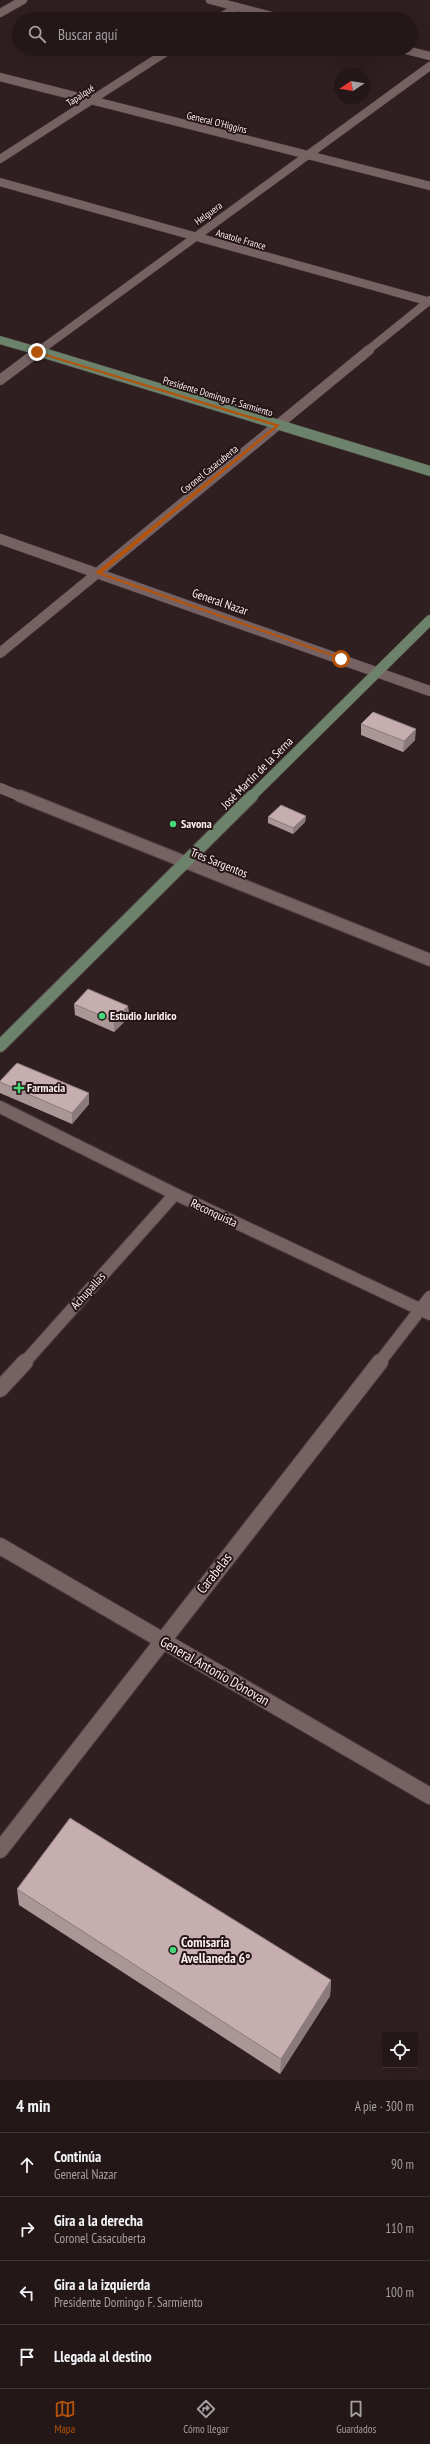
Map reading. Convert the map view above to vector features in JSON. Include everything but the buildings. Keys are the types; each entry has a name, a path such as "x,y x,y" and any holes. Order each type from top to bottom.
{"street":[{"path":"0,13 23,0"},
{"path":"210,0 257,12"},
{"path":"229,12 237,7"},
{"path":"418,53 430,56"},
{"name":"Tapalqué","path":"0,159 160,56"},
{"name":"Helguera","path":"0,380 307,154 430,66"},
{"name":"General O'Higgins","path":"0,77 430,186"},
{"name":"Anatole France","path":"0,182 429,301"},
{"name":"Coronel Casacuberta","path":"0,653 429,301"},
{"name":"Presidente Domingo F. Sarmiento","path":"0,340 278,426 430,471"},
{"name":"General Nazar","path":"0,540 98,573 430,691"},
{"name":"José Martín de la Serna","path":"0,1046 430,620"},
{"name":"Tres Sargentos","path":"0,788 185,864 430,960"},
{"name":"Reconquista","path":"0,1107 175,1194 425,1312"},
{"name":"Achupallas","path":"0,1389 175,1194"},
{"name":"Carabelas","path":"0,1850 162,1640 425,1312 430,1297"},
{"name":"General Antonio Dónovan","path":"0,1546 430,1796"}],"place":[{"name":"Savona","path":"173,824"},
{"name":"Estudio Juridico","path":"102,1016"},
{"name":"Farmacia","path":"19,1088"},
{"name":"Comisaría Avellaneda 6°","path":"173,1950"}],"route":[{"path":"37,352 278,426 98,573 341,659"}]}
